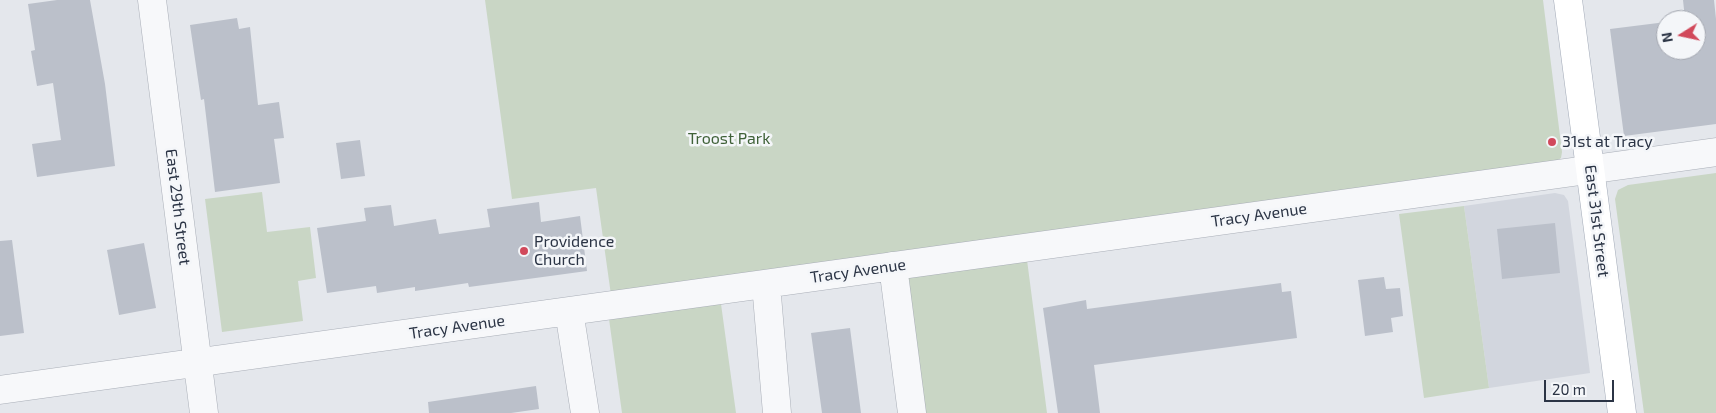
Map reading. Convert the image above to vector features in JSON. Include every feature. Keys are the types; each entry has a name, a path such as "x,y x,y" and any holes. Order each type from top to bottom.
{"main road":[{"name":"East 31st Street","path":"1568,0 1622,413"}],"street":[{"name":"East 29th Street","path":"152,0 204,413"},
{"name":"Tracy Avenue","path":"0,390 1716,152"},
{"path":"893,266 912,413"},
{"path":"766,284 778,413"},
{"path":"569,311 585,413"}],"shaded area":[{"path":"1555,193 1564,195 1568,201 1590,373 1489,388 1464,206"}],"green space":[{"name":"Troost Park","path":"485,0 1543,0 1562,152 1561,158 1552,165 611,295 596,188 512,199"},
{"path":"1716,173 1716,413 1644,413 1615,199 1618,190 1628,185"},
{"path":"262,192 267,232 310,227 316,278 298,281 303,321 222,332 205,199"},
{"path":"1464,206 1489,388 1424,398 1399,214"},
{"path":"1027,260 1047,413 924,413 906,276"},
{"path":"721,304 736,413 622,413 609,319"}],"building":[{"path":"57,0 90,0 105,84 115,166 37,177 32,144 61,140 53,83 37,86 31,51 35,50 28,4"},
{"path":"1683,0 1714,0 1716,19 1716,124 1624,136 1610,29 1656,23 1656,60 1706,60 1706,10 1684,10"},
{"path":"237,18 239,29 250,27 258,105 279,102 284,138 274,139 280,183 215,192 204,99 201,100 190,25"},
{"path":"360,140 365,176 341,179 336,143"},
{"path":"539,202 541,222 580,216 587,271 469,287 468,283 415,291 415,287 377,293 376,286 327,293 317,228 366,221 364,208 391,205 394,226 436,219 439,234 490,227 487,209"},
{"path":"1555,223 1560,273 1502,279 1497,229"},
{"path":"12,240 24,333 0,336 0,241"},
{"path":"144,243 156,308 119,315 107,250"},
{"path":"1384,277 1386,289 1400,288 1403,316 1391,318 1393,332 1365,336 1358,280"},
{"path":"1281,283 1282,292 1291,291 1297,338 1094,365 1100,413 1058,413 1043,308 1086,300 1087,309"},
{"path":"850,328 861,413 822,413 811,333"},
{"path":"536,386 539,409 511,413 429,413 428,402"}],"place":[{"name":"31st at Tracy","path":"1552,142"},
{"name":"Providence Church","path":"524,251"}]}
